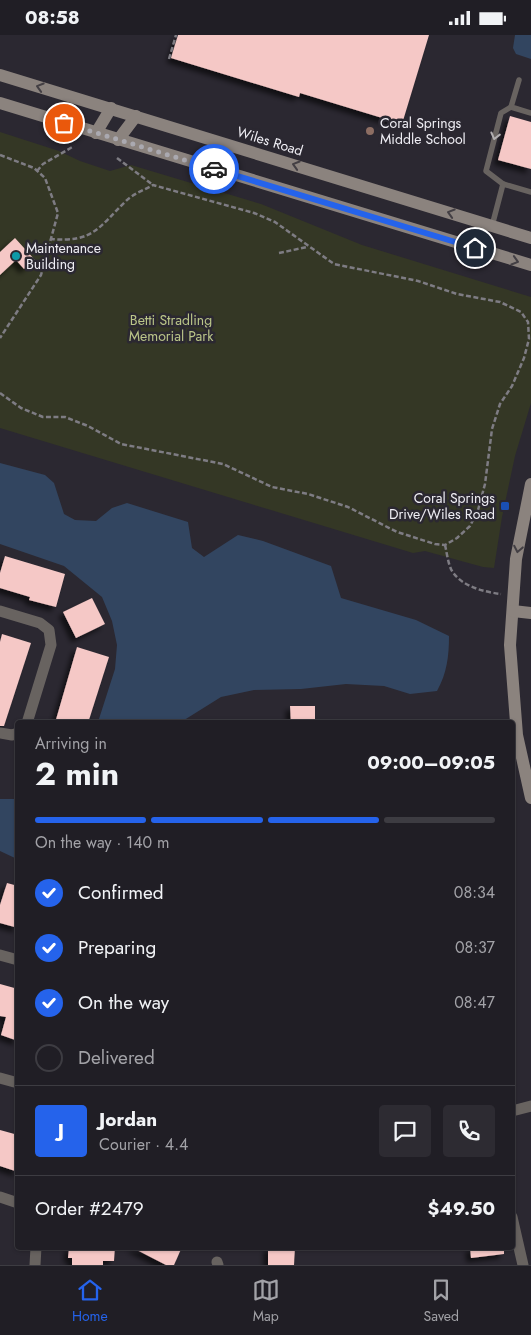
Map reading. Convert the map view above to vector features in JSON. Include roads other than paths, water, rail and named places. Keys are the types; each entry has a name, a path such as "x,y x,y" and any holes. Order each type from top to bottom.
{"main road":[{"name":"Wiles Road","path":"0,75 531,237"},
{"path":"0,103 531,265"},
{"path":"96,133 111,108"},
{"path":"118,140 136,116"},
{"path":"531,484 516,559 510,645 517,735 531,798"},
{"path":"513,611 531,613"}],"street":[{"path":"0,611 40,623 49,630 51,645 28,720"},
{"path":"0,733 15,734"},
{"path":"0,955 15,959"},
{"path":"0,1078 15,1082"},
{"path":"515,1110 531,1106"},
{"path":"0,1197 15,1202"},
{"path":"515,1230 523,1265"},
{"path":"35,1265 36,1250"}],"lane":[{"path":"519,80 511,107 501,113 486,171 504,184 531,192"},
{"path":"511,107 531,113"},
{"path":"492,226 504,184"}],"water":[{"path":"515,35 531,35 531,59 516,54 513,48"},
{"path":"0,463 45,475 54,483 64,514 75,520 96,521 112,508 127,503 188,522 192,548 204,557 238,535 263,541 331,566 341,598 416,620 449,636 447,664 437,691 410,694 384,686 346,684 301,689 254,690 221,697 184,720 99,720 115,669 117,645 112,621 102,597 64,566 0,544"},
{"path":"0,799 15,799 15,858 0,851"}],"place":[{"name":"Coral Springs Middle School","path":"370,131"},
{"name":"Maintenance Building","path":"16,256"},
{"name":"Coral Springs Drive/Wiles Road","path":"505,506"}],"park label":[{"name":"Betti Stradling Memorial Park","path":"171,328"}]}
